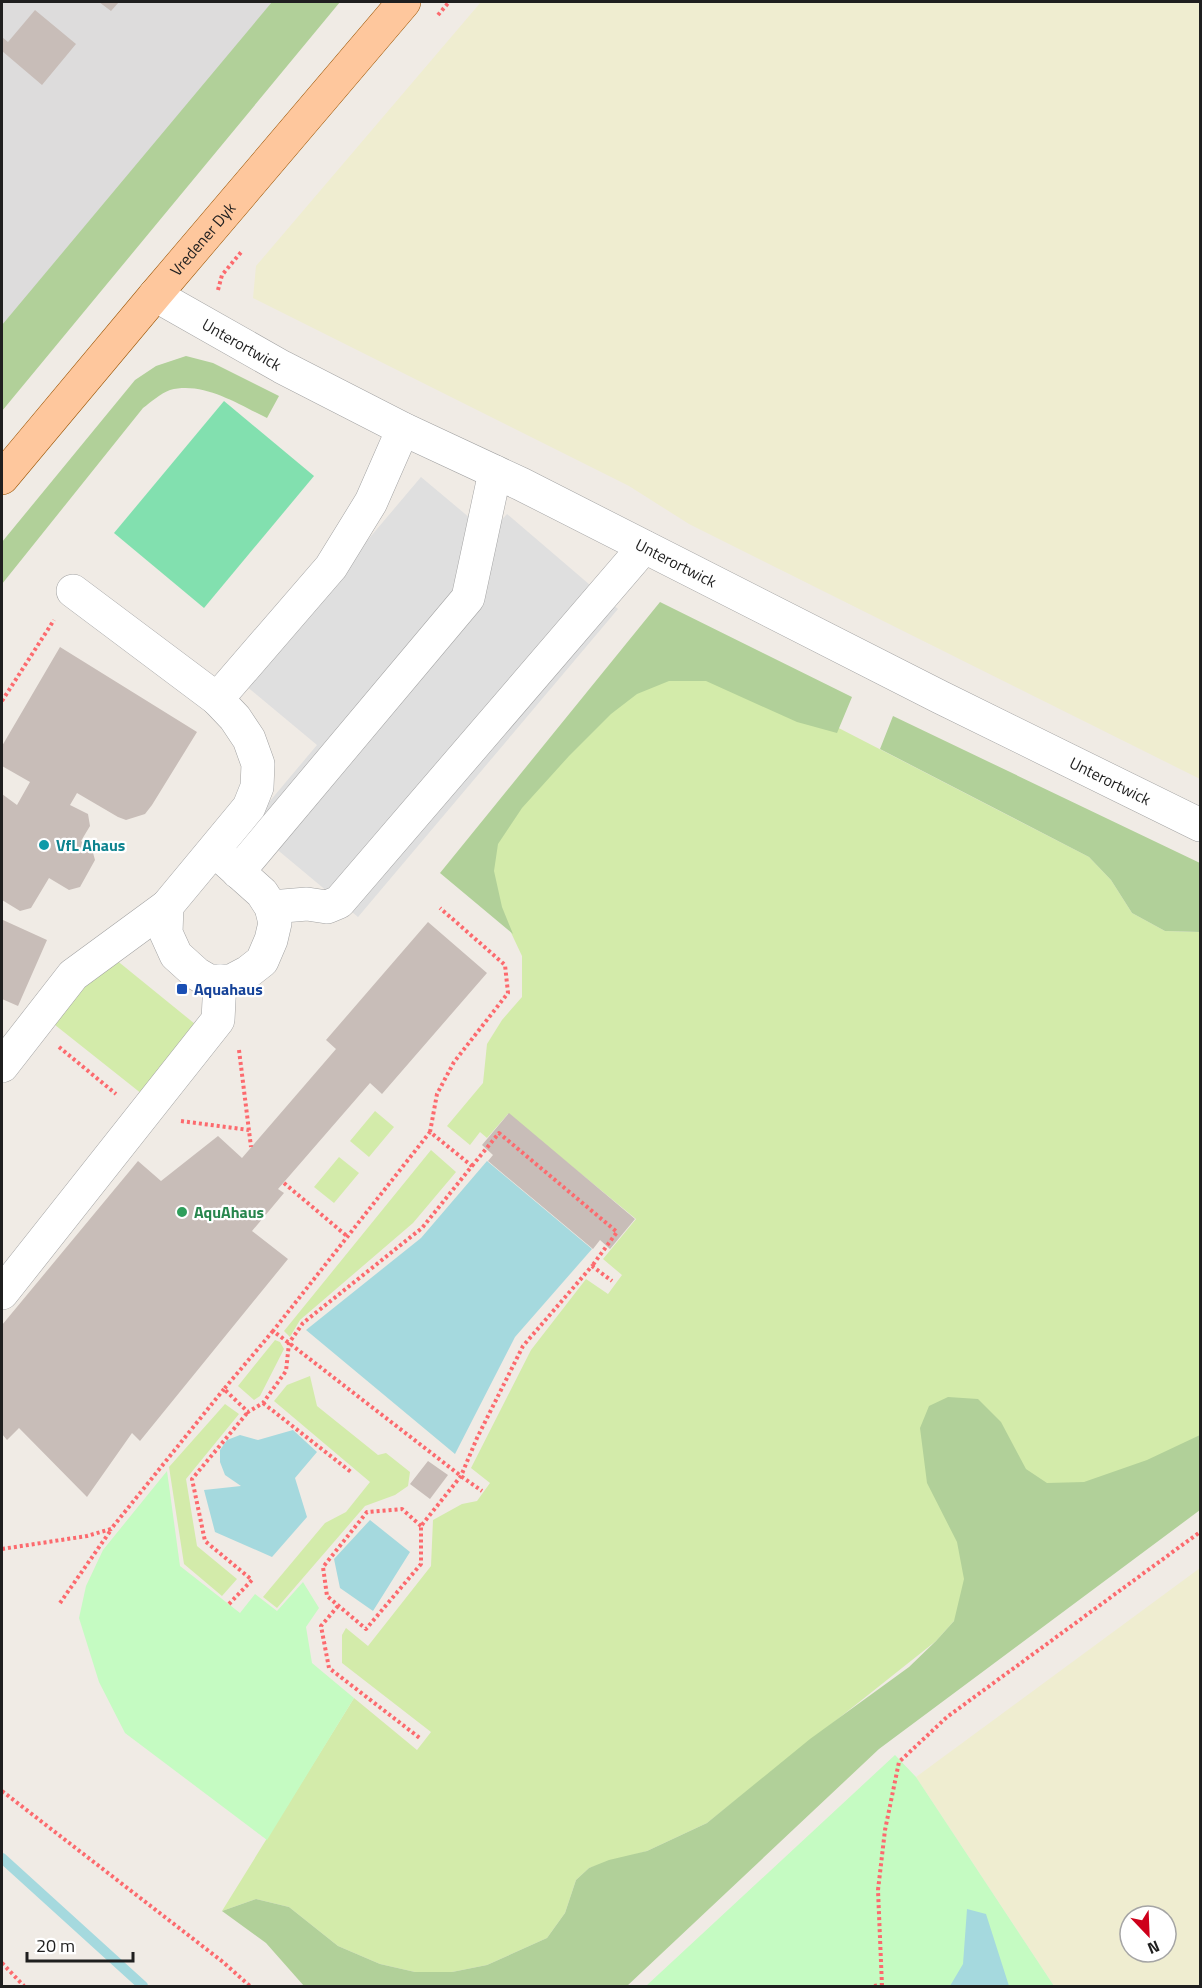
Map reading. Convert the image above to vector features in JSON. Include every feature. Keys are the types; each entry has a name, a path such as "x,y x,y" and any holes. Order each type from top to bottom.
{"main road":[{"name":"Vredener Dyk","path":"2,478 154,295 404,2"}],"street":[{"name":"Unterortwick","path":"154,295 282,367 403,429 495,472 929,692 1200,825"},
{"path":"217,699 331,567 371,502 403,429"},
{"path":"238,872 468,598 495,472"},
{"path":"271,906 307,904 327,907 339,902 644,547"},
{"path":"2,1066 74,975 167,906 249,807 257,787 258,764 249,739 235,718 217,699 73,591"},
{"path":"167,906 166,933 176,955 197,974 209,981 231,981 262,961 275,923 271,906 262,893 214,850"},
{"path":"2,1293 218,1020 220,981"}],"path":[{"path":"435,17 449,2"},
{"path":"220,299 218,288 222,275 244,248"},
{"path":"2,701 73,591"},
{"path":"60,1603 111,1529 273,1331 430,1132 437,1094 454,1062 508,993 505,966 440,908"},
{"path":"239,1050 251,1147"},
{"path":"430,1132 472,1166"},
{"path":"229,1604 252,1580 205,1541 192,1479 248,1412 263,1403 286,1371 289,1343 303,1323 422,1228 499,1133 617,1232 592,1266 523,1346 477,1438 461,1476 421,1526 421,1564 366,1629 327,1596 323,1567 367,1512 402,1509 421,1526"},
{"path":"284,1183 348,1237"},
{"path":"592,1266 612,1281"},
{"path":"273,1331 482,1491"},
{"path":"224,1389 248,1412"},
{"path":"263,1403 351,1472"},
{"path":"2,1549 87,1536 111,1529"},
{"path":"874,1986 881,1986 878,1890 885,1830 898,1762 947,1717 1200,1532"},
{"path":"338,1606 321,1626 328,1668 421,1738"},
{"path":"2,1791 223,1962 250,1986"},
{"path":"2,1964 24,1986"}],"shaded area":[{"path":"2,2 283,2 2,335"},
{"path":"481,2 1200,2 1200,779 689,524 629,486 253,298 256,266"},
{"path":"421,477 489,534 507,514 618,609 358,917 249,826 317,745 245,685"},
{"path":"1200,1568 1200,1986 1054,1986 916,1777"}],"green space":[{"path":"272,2 340,2 2,411 2,325"},
{"path":"186,356 213,363 279,396 267,418 208,391 182,388 163,393 143,408 2,584 2,542 135,380 156,366"},
{"path":"224,401 314,476 204,608 114,533"},
{"path":"660,602 852,697 837,733 797,722 706,681 669,681 637,694 611,714 569,756 522,808 498,844 494,871 502,907 513,934 440,873"},
{"path":"664,638 1089,857 1111,880 1132,913 1165,931 1200,932 1200,1435 954,1621 936,1641 707,1823 647,1851 589,1868 576,1880 565,1913 547,1938 487,1965 452,1972 415,1972 380,1964 338,1946 289,1907 256,1899 222,1911 354,1698 417,1750 431,1732 342,1663 342,1635 346,1628 368,1646 431,1566 433,1520 462,1504 477,1501 490,1483 471,1468 531,1350 586,1279 608,1294 622,1275 603,1259 636,1219 508,1114 487,1138 480,1132 470,1145 447,1126 483,1083 487,1044 502,1020 522,997 522,956 477,860"},
{"path":"893,716 1200,863 1200,932 1165,931 1132,913 1111,880 1089,857 880,749"},
{"path":"115,959 195,1024 142,1094 50,1021 78,985"},
{"path":"375,1111 394,1127 369,1157 350,1141"},
{"path":"431,1150 456,1172 413,1223 300,1320 290,1337 284,1331"},
{"path":"339,1157 359,1173 334,1203 314,1187"},
{"path":"275,1340 280,1342 284,1349 260,1396 254,1400 238,1386"},
{"path":"310,1376 317,1406 378,1455 386,1453 410,1472 408,1486 395,1495 365,1506 277,1608 263,1597 325,1523 346,1512 370,1482 274,1401 287,1385"},
{"path":"948,1397 978,1399 1001,1422 1026,1469 1047,1483 1084,1482 1147,1460 1200,1435 1200,1510 879,1749 627,1986 304,1986 266,1943 222,1911 256,1899 289,1907 338,1946 380,1964 415,1972 452,1972 487,1965 547,1938 565,1913 576,1880 589,1868 609,1860 647,1851 707,1823 810,1739 909,1667 954,1621 964,1579 957,1542 927,1483 920,1428 929,1406"},
{"path":"225,1404 239,1414 186,1479 197,1546 237,1579 222,1596 184,1564 169,1467"},
{"path":"167,1471 180,1566 240,1613 255,1594 277,1611 303,1582 319,1608 306,1627 312,1663 354,1698 267,1840 125,1733 99,1682 79,1618 86,1586 103,1550"},
{"path":"895,1755 916,1777 1054,1986 646,1986"}],"water":[{"path":"487,1161 592,1249 515,1337 455,1454 306,1330 421,1238"},
{"path":"293,1430 317,1452 295,1478 307,1517 272,1557 215,1532 204,1490 241,1486 225,1475 220,1462 220,1450 227,1440 240,1435 258,1440"},
{"path":"370,1520 410,1552 373,1611 340,1588 334,1559"},
{"path":"967,1909 986,1914 1009,1986 950,1986 963,1964"}],"building":[{"path":"99,2 119,2 111,11"},
{"path":"35,10 76,44 42,85 2,51 2,37 8,42"},
{"path":"60,647 197,732 145,814 126,820 77,793 70,805 88,814 90,826 81,841 92,849 95,860 80,887 69,890 49,878 31,908 20,911 2,900 2,794 17,805 30,782 2,766 2,746"},
{"path":"3,920 47,940 18,1006 2,999"},
{"name":"AquAhaus","path":"428,922 487,973 382,1094 370,1083 278,1189 284,1193 252,1231 288,1259 140,1441 132,1433 87,1497 19,1428 7,1440 2,1434 2,1325 138,1161 161,1181 218,1136 242,1158 336,1049 326,1040"},
{"path":"509,1113 635,1219 610,1249 600,1240 593,1249 488,1161 493,1155 482,1145"},
{"path":"428,1461 448,1475 430,1499 410,1484"}],"waterway":[{"path":"2,1858 143,1986"}],"place":[{"name":"VfL Ahaus","path":"44,845"},
{"name":"Aquahaus","path":"182,989"},
{"name":"AquAhaus","path":"182,1212"}]}
